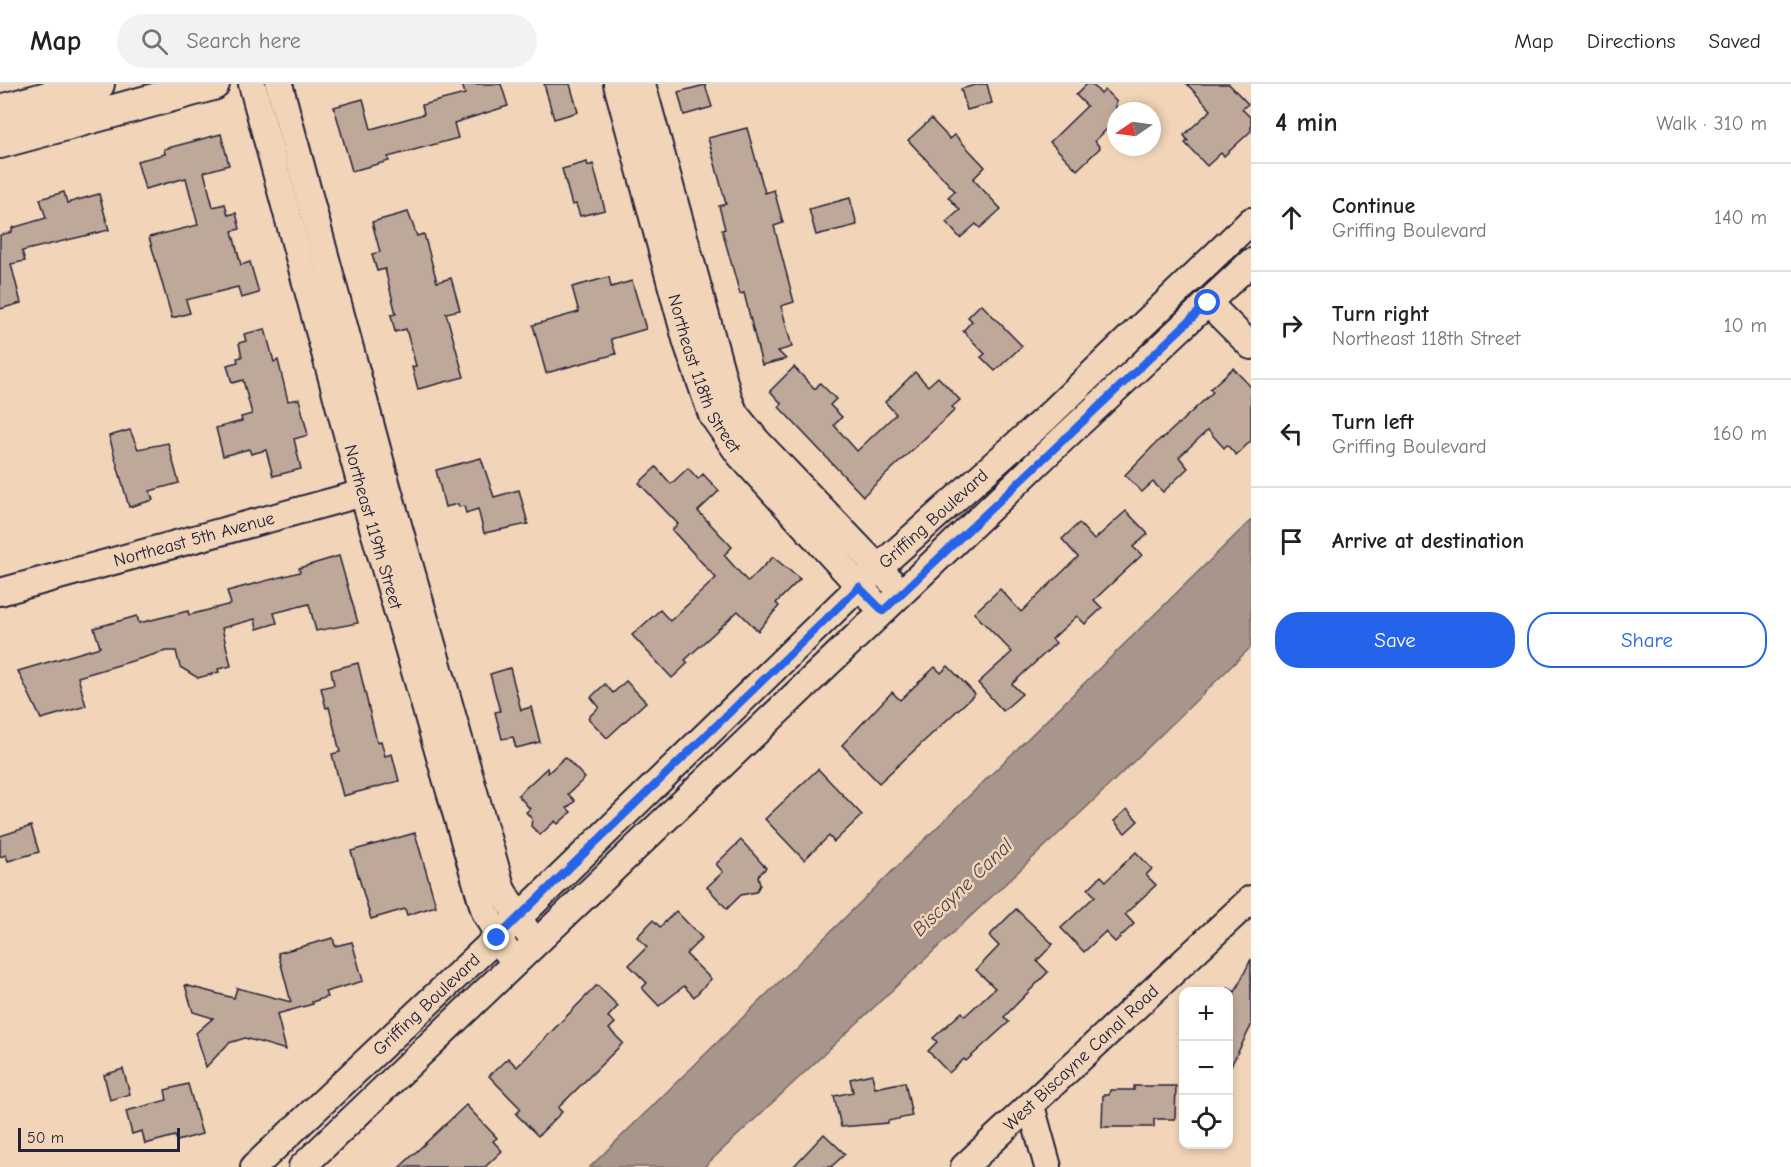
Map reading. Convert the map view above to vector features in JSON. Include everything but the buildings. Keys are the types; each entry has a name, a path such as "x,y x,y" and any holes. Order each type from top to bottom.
{"main road":[{"path":"0,111 98,84"},
{"path":"0,142 213,84"}],"street":[{"name":"Northeast 119th Street","path":"252,84 375,490 502,890 534,944"},
{"name":"Northeast 119th Street","path":"279,84 375,490 485,912 497,938 515,963"},
{"name":"Northeast 118th Street","path":"617,84 687,343 712,415 739,454 883,611"},
{"name":"Northeast 118th Street","path":"642,84 729,400 735,414 757,441 903,593"},
{"name":"Griffing Boulevard","path":"254,1167 518,918 878,568 1046,418 1251,221"},
{"name":"Griffing Boulevard","path":"302,1167 1251,262"},
{"path":"1208,303 1251,346"},
{"name":"Northeast 5th Avenue","path":"0,592 375,490"},
{"name":"West Biscayne Canal Road","path":"964,1167 1251,899"},
{"path":"1031,1106 1048,1167"}],"water":[{"name":"Biscayne Canal","path":"1251,520 1251,647 1089,805 704,1167 590,1167"}],"route":[{"path":"497,938 859,587 883,611 1208,303"}]}
